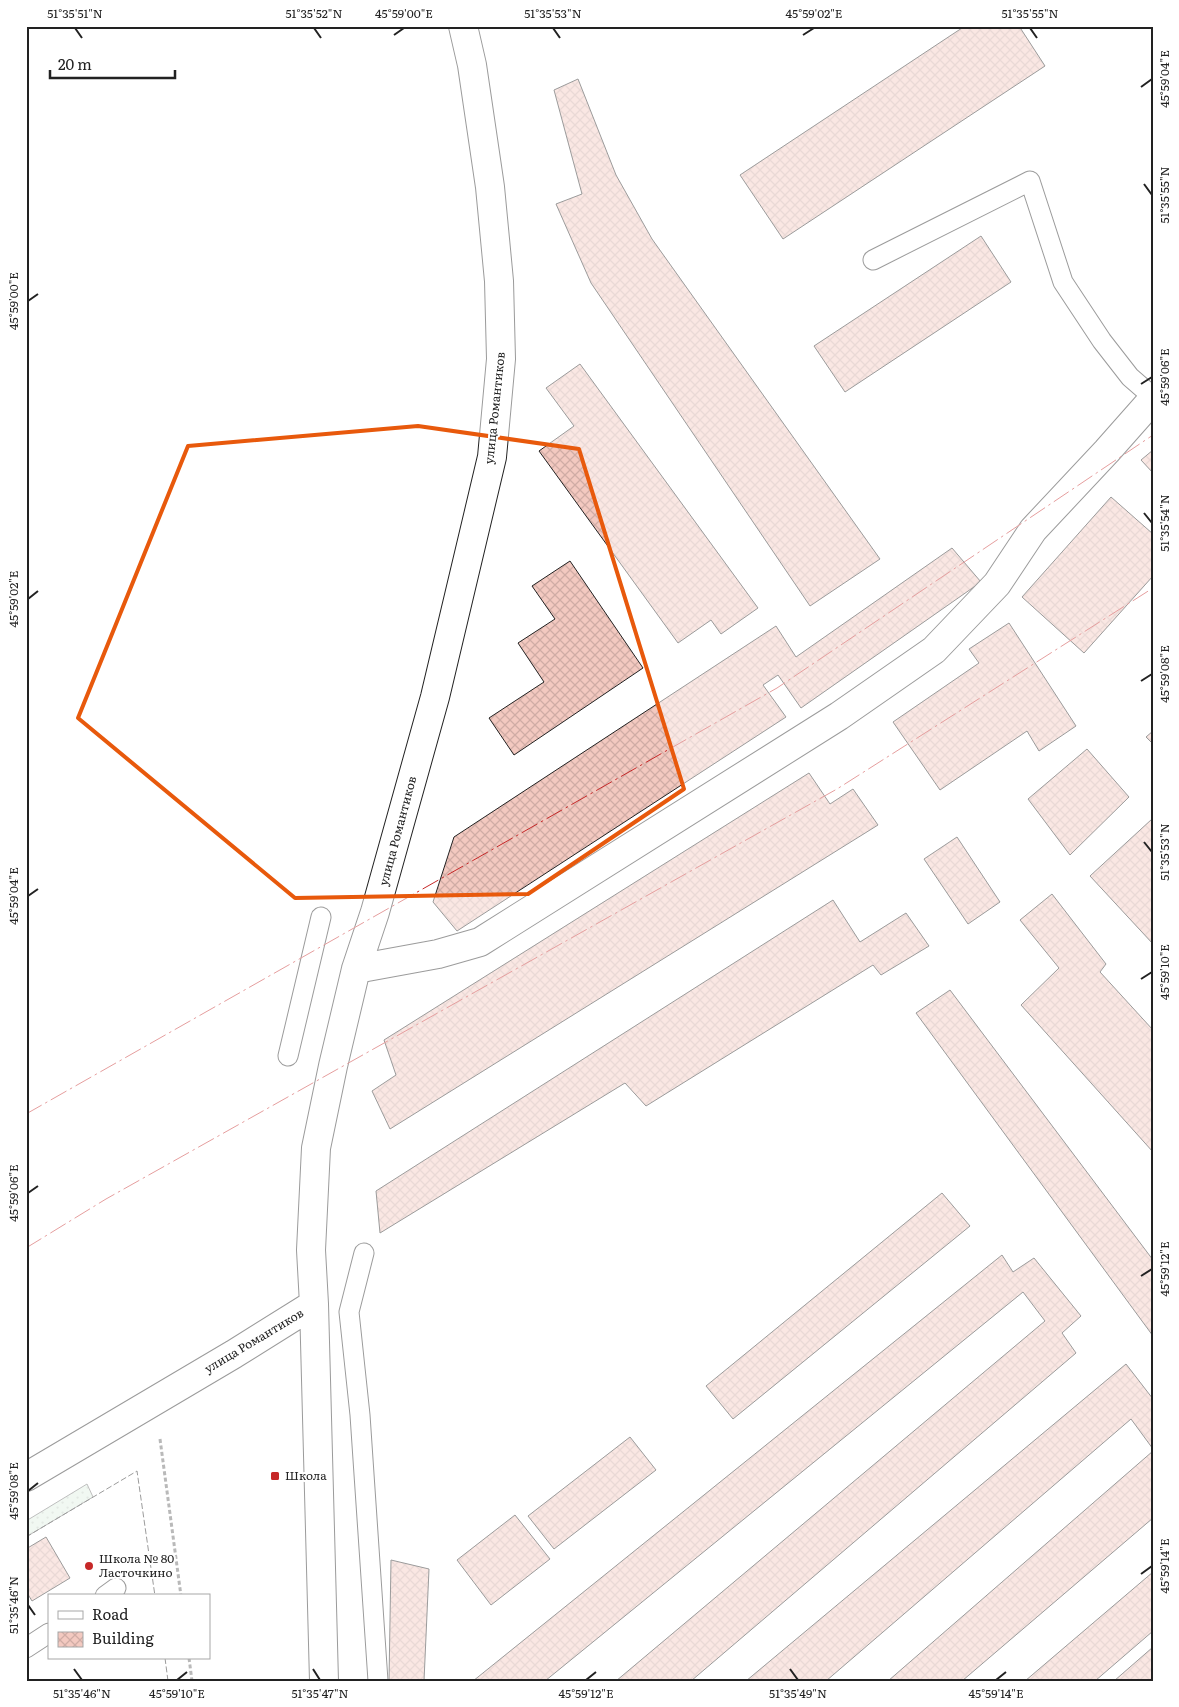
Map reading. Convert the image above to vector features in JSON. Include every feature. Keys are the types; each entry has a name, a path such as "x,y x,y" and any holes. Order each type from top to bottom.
{"street":[{"name":"улица Романтиков","path":"26,1477 234,1354 314,1304 311,1250 316,1148 333,1066 356,969 375,912 435,697 492,457 501,360 499,282 490,188 472,64 462,26"},
{"path":"356,969 438,954 480,942 839,716 934,650 997,584 1033,530 1107,452 1153,398"},
{"path":"314,1304 324,1681"}],"lane":[{"path":"873,260 1030,181 1063,282 1102,341 1130,377 1153,398"},
{"path":"288,1056 321,917"},
{"path":"364,1253 349,1312 360,1415 378,1681"},
{"path":"26,1648 48,1634"}],"path":[{"path":"159,1431 181,1594"},
{"path":"189,1660 192,1681"}],"highlighted area":[{"path":"418,426 579,449 684,789 528,894 295,898 78,718 188,446"}],"green space":[{"path":"87,1484 93,1497 26,1537 26,1521"}],"building":[{"path":"965,26 1019,26 1045,66 783,239 740,175"},
{"path":"578,79 616,175 652,239 880,559 810,606 591,283 556,204 582,194 554,90"},
{"path":"981,236 1011,282 845,392 814,346"},
{"path":"580,364 758,608 721,634 711,620 678,643 539,451 574,426 546,388"},
{"path":"1153,450 1153,473 1141,460"},
{"path":"1111,497 1153,534 1153,576 1084,653 1022,597"},
{"path":"952,548 981,582 801,708 778,675 763,685 786,717 457,931 433,902 454,837 776,626 796,657"},
{"path":"570,561 643,668 514,755 489,718 544,682 518,643 555,619 532,586"},
{"path":"1009,623 1076,726 1039,751 1027,731 940,790 893,722 979,663 969,649"},
{"path":"1153,731 1153,744 1146,737"},
{"path":"1087,749 1129,797 1070,855 1028,799"},
{"path":"809,773 830,804 853,789 878,825 390,1129 372,1091 396,1075 384,1040"},
{"path":"1153,820 1153,944 1090,876"},
{"path":"957,837 1000,902 968,924 924,859"},
{"path":"1052,894 1106,964 1100,972 1153,1030 1153,1152 1021,1005 1059,968 1020,920"},
{"path":"833,900 860,942 906,913 929,946 881,975 873,965 646,1106 625,1083 380,1233 376,1191"},
{"path":"950,990 1153,1260 1153,1336 916,1013"},
{"path":"942,1193 970,1226 733,1419 706,1386"},
{"path":"1002,1255 1013,1272 1034,1258 1081,1316 1062,1333 1076,1353 691,1681 616,1681 1045,1321 1023,1292 545,1681 473,1681"},
{"path":"1126,1364 1153,1399 1153,1449 1131,1419 826,1681 746,1681"},
{"path":"630,1437 656,1470 554,1549 528,1516"},
{"path":"1153,1451 1153,1518 962,1681 888,1681"},
{"path":"515,1515 550,1559 491,1605 457,1560"},
{"path":"46,1537 70,1578 32,1601 26,1591 26,1549"},
{"path":"391,1560 429,1569 424,1681 389,1681"},
{"path":"1153,1572 1153,1631 1095,1681 1025,1681"},
{"path":"1153,1647 1153,1681 1114,1681"}],"fence":[{"path":"26,1537 137,1471 155,1594"},
{"path":"165,1660 168,1681"}],"power":[{"path":"26,1114 777,688 1153,435"},
{"path":"26,1248 106,1199 837,789 1153,588"}],"place":[{"name":"Школа","path":"275,1476"},
{"name":"Школа № 80 Ласточкино","path":"89,1566"}]}
